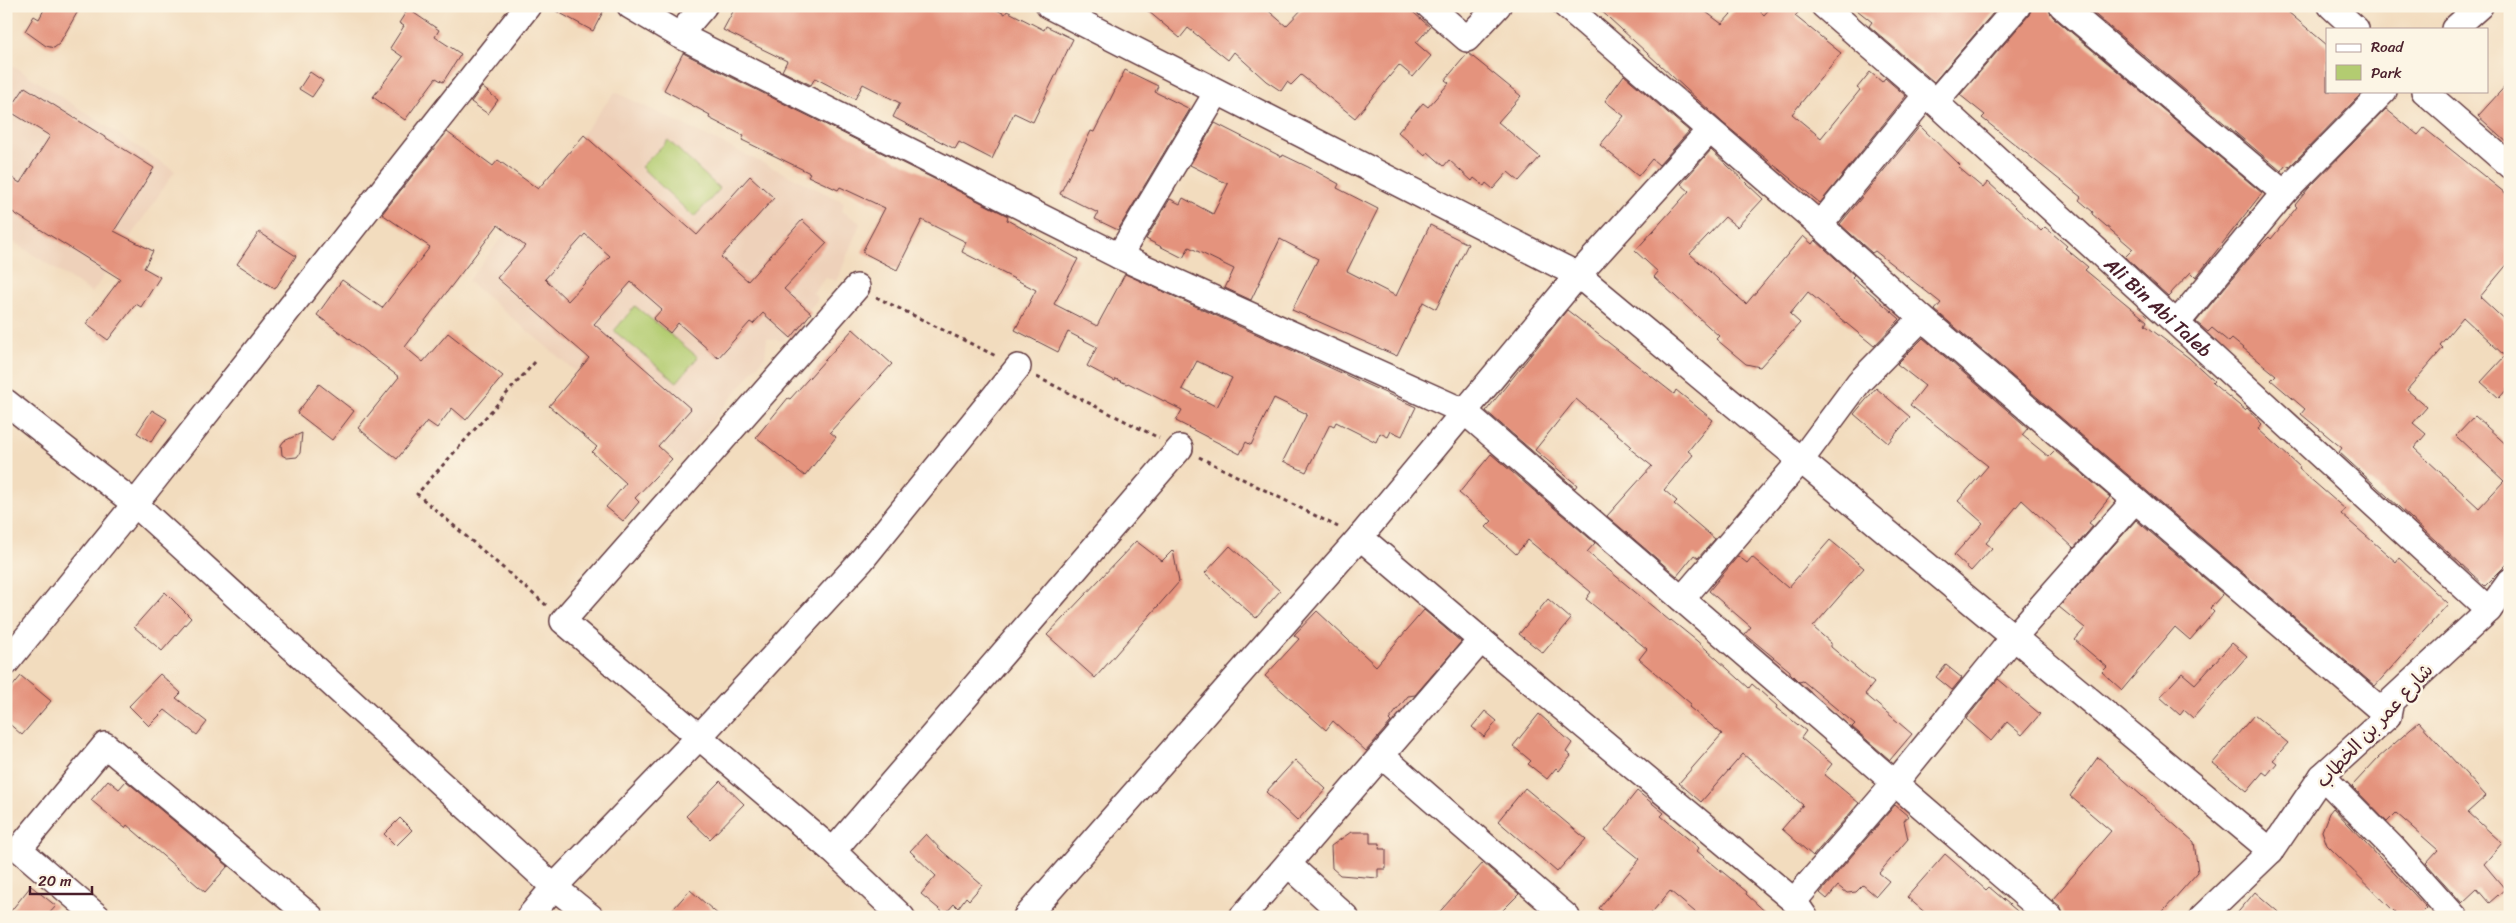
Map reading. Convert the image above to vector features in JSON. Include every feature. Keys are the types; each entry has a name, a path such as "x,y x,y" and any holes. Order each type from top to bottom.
{"street":[{"path":"6,663 135,504 528,6"},
{"path":"630,6 678,35 1119,256 1465,412 2050,917"},
{"path":"678,35 704,6"},
{"path":"1049,6 1578,275 2271,851"},
{"path":"1428,6 1467,39 1498,6"},
{"path":"1566,6 1820,225 1922,318 2388,716"},
{"name":"Ali Bin Abi Taleb","path":"1824,6 1931,98 2489,610"},
{"path":"1820,225 1931,98 2018,6"},
{"path":"2062,6 2284,193"},
{"path":"2331,6 2355,28"},
{"path":"2455,28 2480,6"},
{"path":"1119,256 1217,92"},
{"path":"2177,322 2284,193 2383,92"},
{"path":"2425,92 2510,166"},
{"path":"1026,917 1360,538 1578,275 1709,131"},
{"path":"857,287 563,621 833,851 902,917"},
{"path":"1682,599 1801,460 1859,382 1922,318"},
{"path":"529,917 554,887 700,736 862,560 1018,367"},
{"path":"6,402 135,504 554,887 591,917"},
{"path":"833,851 1180,448"},
{"path":"1360,538 1799,909 1896,783 2014,637 2135,500"},
{"name":"شارع عمر بن الخطاب","path":"2202,917 2271,851 2322,776 2388,716 2391,701 2489,610 2510,581"},
{"path":"1242,917 1481,640"},
{"path":"98,917 19,849 104,745 311,917"},
{"path":"1382,756 1567,917"},
{"path":"2322,776 2393,848 2455,917"},
{"path":"1288,864 1346,917"}],"path":[{"path":"535,362 417,494 563,621"}],"shaded area":[{"path":"6,61 175,171 92,293 6,237"},
{"path":"615,92 844,202 842,211 860,223 837,281 825,278 813,293 818,299 783,341 767,338 765,356 681,460 468,281"}],"green space":[{"path":"668,140 720,189 694,217 641,167"},
{"path":"635,306 698,357 677,382 614,331"}],"building":[{"path":"46,6 81,6 59,44 54,48 46,46 25,31 34,16 39,19"},
{"path":"547,6 606,6 593,31"},
{"path":"736,6 988,6 1005,14 1007,11 1044,30 1046,26 1073,39 1033,122 1014,113 992,159 959,142 955,149 893,117 900,103 863,84 855,99 815,78 811,85 782,71 787,61 723,30"},
{"path":"1142,6 1263,6 1286,26 1305,6 1406,6 1430,27 1416,43 1431,56 1413,77 1399,65 1355,118 1301,75 1291,85 1287,82 1281,91 1266,81 1234,52 1228,60 1188,28 1180,38"},
{"path":"1596,6 1698,6 1722,24 1738,6 1754,6 1764,15 1772,6 1804,6 1795,16 1841,53 1792,114 1821,138 1860,90 1857,88 1870,72 1882,82 1885,78 1906,96 1820,203 1723,123"},
{"path":"1852,6 1999,6 1934,82 1869,26 1872,22"},
{"path":"2032,6 2048,6 2053,17 2262,193 2196,277 2191,272 2168,296 2125,257 2133,249 2092,214 2093,212 2079,200 2081,197 1982,118 1985,115 1960,95 2029,15"},
{"path":"2085,6 2281,6 2326,44 2326,92 2363,92 2289,167 2286,165 2281,171"},
{"path":"408,9 439,30 435,37 461,54 443,82 436,78 405,120 373,97 403,57 390,48 404,26 399,23"},
{"path":"683,53 1008,216 1007,220 1078,259 1054,304 1097,326 1125,274 1416,407 1402,436 1391,431 1388,437 1380,433 1376,442 1336,422 1334,426 1330,424 1306,472 1283,461 1307,414 1274,398 1251,445 1246,442 1240,454 1176,421 1182,410 1128,383 1116,379 1115,381 1087,366 1097,347 1068,332 1058,352 1015,330 1036,290 962,252 966,242 922,220 897,270 862,252 885,208 840,187 838,190 808,176 810,173 742,140 744,136 709,118 710,115 664,90","holes":["1197,361 1232,378 1217,407 1182,389"]},
{"path":"1468,53 1521,96 1498,122 1540,157 1519,181 1508,172 1493,189 1486,183 1484,186 1474,178 1472,181 1449,160 1444,166 1428,152 1425,156 1398,132 1423,103 1428,107 1449,83 1445,80"},
{"path":"1125,70 1158,86 1155,92 1190,109 1118,230 1095,219 1098,213 1060,194 1091,131 1094,132"},
{"path":"310,72 323,81 312,97 299,89"},
{"path":"1624,75 1689,131 1659,165 1652,159 1638,176 1600,145 1624,116 1605,101"},
{"path":"2510,81 2510,145 2478,116"},
{"path":"25,87 154,168 114,231 153,251 144,268 160,277 141,307 136,304 108,340 86,324 120,279 6,208 6,174 20,183 50,136 9,111"},
{"path":"482,87 498,100 488,114 471,102"},
{"path":"2386,109 2418,135 2424,128 2510,197 2510,261 2480,297 2510,325 2510,386 2499,398 2481,382 2505,356 2463,317 2440,345 2443,348 2407,390 2427,407 2413,423 2426,434 2414,448 2479,508 2504,481 2456,436 2475,416 2510,448 2510,561 2485,586 2339,452 2342,448 2301,414 2305,409 2271,380 2276,375 2232,339 2229,342 2212,328 2208,332 2196,322 2257,249 2269,237 2271,239 2297,207 2295,205 2308,189"},
{"path":"1215,123 1282,157 1283,155 1308,167 1339,184 1337,188 1378,209 1347,271 1396,296 1430,225 1468,244 1436,309 1423,302 1397,356 1292,310 1318,259 1280,239 1251,300 1225,288 1234,269 1189,247 1183,258 1146,239 1170,199 1180,204 1183,198 1213,214 1228,184 1190,165"},
{"path":"1920,126 1960,165 1958,167 1983,188 1988,182 2041,231 2045,227 2067,246 2065,248 2088,267 2085,270 2147,321 2145,325 2189,358 2214,381 2212,383 2245,410 2247,408 2262,424 2258,429 2300,467 2299,469 2345,509 2341,514 2396,562 2399,558 2448,604 2375,686 1935,310 1941,303 1875,251 1872,253 1840,224"},
{"path":"447,132 493,166 498,160 538,189 584,135 697,235 750,176 774,198 721,257 748,281 802,220 827,243 784,289 811,313 791,338 763,313 753,324 750,322 718,358 678,323 670,333 653,319 662,309 631,282 594,324 691,409 658,446 672,459 635,498 639,502 623,521 606,507 626,483 592,452 597,447 549,406 589,358 497,278 525,246 498,225 405,347 423,362 448,333 503,376 466,420 452,408 437,428 427,421 397,459 358,428 399,377 317,315 342,280 382,308 430,247 382,214","holes":["585,234 610,256 568,301 545,279"]},
{"path":"1711,150 1763,199 1737,227 1725,217 1690,254 1746,304 1803,236 1812,244 1815,240 1854,275 1852,277 1900,319 1874,346 1808,292 1790,314 1800,323 1760,367 1746,364 1716,339 1719,336 1654,277 1658,272 1635,251 1689,191 1681,184"},
{"path":"259,232 296,256 275,289 237,264"},
{"path":"1567,310 1674,394 1676,390 1713,420 1688,451 1693,455 1664,490 1677,501 1674,504 1715,539 1698,558 1694,555 1677,576 1607,516 1652,466 1629,448 1631,446 1576,399 1535,450 1577,485 1575,488 1486,411"},
{"path":"853,329 892,364 830,432 836,437 805,476 756,437 788,398 790,399"},
{"path":"1923,338 2028,428 2022,435 2049,457 2055,451 2110,497 2089,523 2093,526 2074,548 2022,500 1986,543 1992,548 1971,571 1954,555 1983,523 1958,501 1988,466 1910,405 1925,386 1897,364"},
{"path":"319,384 354,411 332,440 297,413"},
{"path":"1876,388 1910,417 1888,443 1854,414"},
{"path":"152,410 167,419 151,442 137,433"},
{"path":"302,433 300,453 297,457 287,458 282,455 281,445 284,441"},
{"path":"1491,454 1595,543 1587,552 1697,641 1749,688 1752,684 1777,706 1776,708 1806,731 1801,738 1832,764 1824,774 1859,803 1813,856 1782,829 1803,805 1743,754 1701,802 1679,783 1722,734 1689,707 1691,704 1639,659 1647,649 1586,599 1591,592 1528,540 1516,554 1486,527 1492,521 1459,493"},
{"path":"2136,520 2223,594 2210,608 2214,612 2190,640 2175,627 2122,690 2102,672 2107,667 2075,640 2085,628 2059,607"},
{"path":"1830,540 1864,568 1813,627 1831,643 1831,647 1874,683 1865,694 1912,734 1890,760 1852,727 1855,724 1803,681 1799,682 1790,671 1745,634 1751,627 1709,591 1738,556 1747,563 1752,557 1788,588"},
{"path":"1136,541 1162,561 1173,550 1179,582 1095,678 1047,635"},
{"path":"1230,546 1280,591 1256,618 1205,573"},
{"path":"165,592 191,618 162,651 134,627"},
{"path":"1548,599 1571,619 1543,653 1519,634"},
{"path":"1424,610 1461,642 1415,695 1408,696 1389,720 1391,722 1366,751 1333,721 1326,730 1265,676 1299,639 1294,635 1317,611 1376,666"},
{"path":"2232,643 2247,656 2193,718 2184,710 2180,715 2160,697 2182,673 2195,684"},
{"path":"1946,665 1962,678 1952,690 1936,677"},
{"path":"160,674 181,693 176,698 207,722 197,735 165,710 149,726 129,706"},
{"path":"21,676 51,701 22,735 6,721 6,694"},
{"path":"1998,679 2040,714 2022,735 2007,722 1991,741 1966,719"},
{"path":"1485,711 1497,721 1484,737 1472,727"},
{"path":"1539,714 1572,743 1566,752 1571,756 1559,771 1556,768 1547,779 1528,764 1531,761 1513,746"},
{"path":"2254,715 2288,743 2273,760 2277,763 2267,775 2263,772 2247,791 2213,763"},
{"path":"2419,722 2486,796 2468,812 2502,843 2484,864 2505,889 2489,903 2477,889 2462,903 2426,863 2438,850 2396,813 2387,822 2352,786 2378,758"},
{"path":"2098,757 2194,842 2198,872 2158,917 2064,917 2060,906 2052,900 2111,831 2070,796"},
{"path":"1295,760 1326,789 1297,821 1266,792"},
{"path":"108,780 119,789 126,781 228,866 205,892 127,825 125,828 91,800"},
{"path":"720,781 744,804 710,839 686,816"},
{"path":"1525,788 1586,839 1557,872 1498,821"},
{"path":"1637,791 1664,813 1661,816 1699,848 1697,851 1747,892 1746,894 1771,917 1701,917 1670,891 1648,917 1609,917 1599,908 1640,859 1605,831"},
{"path":"1895,805 1908,816 1904,821 1908,839 1879,873 1889,881 1876,896 1863,885 1856,892 1847,893 1838,886 1827,899 1820,893"},
{"path":"2333,808 2427,908 2418,917 2400,917 2327,845 2322,831"},
{"path":"400,818 412,830 396,846 384,834"},
{"path":"1351,832 1370,832 1370,843 1380,843 1379,849 1386,849 1386,869 1378,869 1378,878 1340,875 1332,868 1331,846"},
{"path":"926,834 942,851 982,885 969,900 966,897 958,908 954,904 945,914 921,894 936,876 910,851"},
{"path":"1945,854 1986,890 1989,887 2024,917 1930,917 1907,897"},
{"path":"1483,863 1519,894 1496,917 1435,917"},
{"path":"31,886 56,906 46,917 6,917"},
{"path":"690,890 721,917 666,917"},
{"path":"2255,892 2284,917 2234,917"}]}
